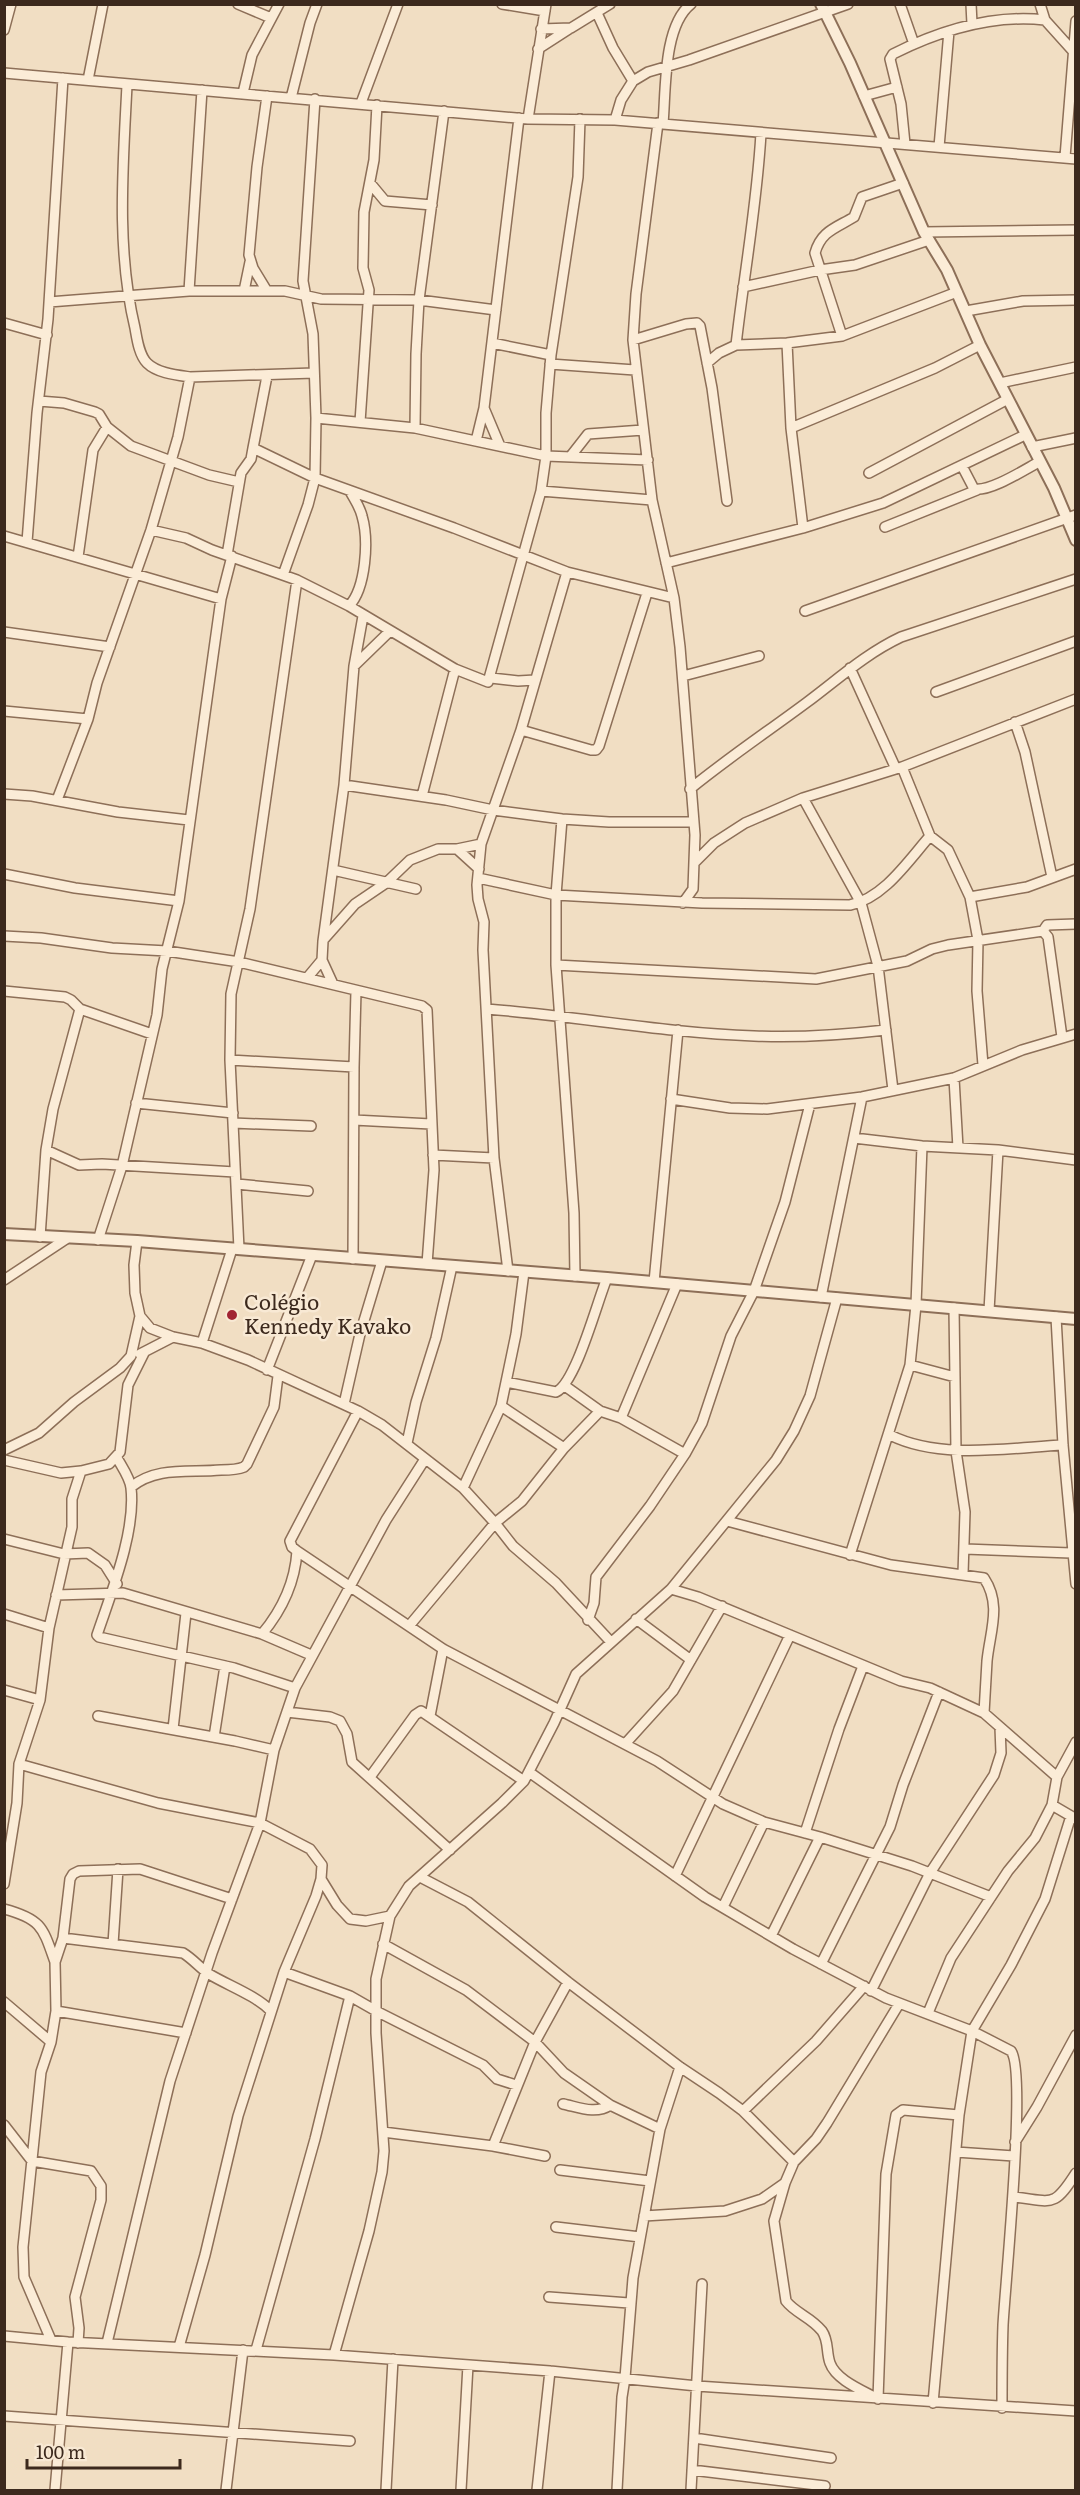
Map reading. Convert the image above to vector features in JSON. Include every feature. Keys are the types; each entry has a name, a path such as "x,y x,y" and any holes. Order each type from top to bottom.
{"street":[{"path":"4,30 11,4"},
{"path":"88,80 103,4"},
{"path":"238,4 271,18"},
{"path":"243,93 252,55 279,4"},
{"path":"291,98 317,4"},
{"path":"361,103 398,4"},
{"path":"476,441 484,408 523,118 545,8 502,4"},
{"path":"538,49 610,4"},
{"path":"683,903 693,890 695,862 683,676 674,598 652,500 633,340 636,294 661,123 670,42 673,30 684,10 691,4"},
{"path":"615,120 621,100 633,81 648,72 668,67 823,8 848,4"},
{"path":"900,4 914,44"},
{"path":"971,4 972,24"},
{"path":"1040,4 1045,20 1072,50"},
{"path":"823,8 927,236 947,270 980,345 1025,435 1070,517 1076,540"},
{"path":"597,13 613,48 633,81"},
{"path":"905,144 904,123 890,59 892,54 972,24 1013,19 1045,20"},
{"path":"1065,157 1076,21"},
{"path":"541,29 571,28"},
{"path":"939,147 949,31"},
{"path":"4,73 523,118 661,123 1076,159"},
{"path":"27,542 47,335 63,78"},
{"path":"127,85 122,185 127,296 145,362 175,375 190,377 314,373"},
{"path":"864,96 897,87"},
{"path":"189,291 202,90"},
{"path":"244,291 250,262 257,167 267,96"},
{"path":"283,575 308,505 315,478 314,373 310,312 303,281 315,99"},
{"path":"360,422 369,298 363,257 364,212 375,160 377,105"},
{"path":"415,428 419,300 444,111"},
{"path":"151,530 186,538 297,580 349,606 389,632 455,669 488,682 491,678 510,597 525,556 541,491 546,456 550,360 578,177 580,119"},
{"path":"736,345 742,287 752,239 761,133"},
{"path":"370,183 385,201 432,205"},
{"path":"842,336 815,253 824,233 854,217 862,197 903,183"},
{"path":"742,287 855,265 927,236 1076,230"},
{"path":"250,262 267,291"},
{"path":"285,291 303,281"},
{"path":"49,302 189,291 285,291 321,299 419,300 496,310"},
{"path":"707,363 719,353 736,345 787,343 842,336 957,292"},
{"path":"310,312 321,299"},
{"path":"966,311 1023,301 1076,300"},
{"path":"4,323 47,335"},
{"path":"633,340 686,324 697,323 702,332 727,501"},
{"path":"492,343 550,360 635,370"},
{"path":"787,343 791,428 802,528"},
{"path":"791,428 935,368 980,345"},
{"path":"1000,383 1076,368"},
{"path":"98,1240 122,1166 179,901 239,482 241,473 251,459 267,376"},
{"path":"57,800 88,719 97,683 151,530 171,460 190,377"},
{"path":"869,473 1008,399"},
{"path":"39,401 64,403 95,412 99,414 106,427 131,446 209,475 239,482"},
{"path":"484,408 500,446"},
{"path":"316,418 415,428 546,456 648,460"},
{"path":"78,557 93,450 106,427"},
{"path":"570,457 588,434 642,430"},
{"path":"666,563 802,528 883,503 1025,435"},
{"path":"1032,447 1076,438"},
{"path":"253,448 315,478 567,572 674,598"},
{"path":"885,527 977,490 988,488 1039,462"},
{"path":"962,466 974,489 977,490"},
{"path":"349,606 358,591 365,547 363,517 350,491"},
{"path":"541,491 652,500"},
{"path":"805,611 1070,517"},
{"path":"4,536 221,599"},
{"path":"508,1271 495,1158 484,922 478,899 478,873 481,844 521,730 567,572"},
{"path":"690,789 864,657 901,637 1076,579"},
{"path":"202,1343 235,1249 237,1184 230,1060 231,994 250,909 297,580"},
{"path":"521,730 596,750 647,593"},
{"path":"333,984 322,960 323,941 344,785 354,666 363,616"},
{"path":"4,632 110,646"},
{"path":"354,666 389,632"},
{"path":"936,692 1076,641"},
{"path":"683,676 759,656"},
{"path":"850,668 930,836 948,850 970,897 978,940 977,991 983,1065"},
{"path":"422,796 455,669"},
{"path":"491,678 536,680"},
{"path":"695,862 729,832 803,798 899,768 1076,699"},
{"path":"4,711 88,719"},
{"path":"1015,722 1025,752 1052,877"},
{"path":"344,785 562,819 620,823 694,822"},
{"path":"4,794 32,796 118,812 189,820"},
{"path":"803,798 861,903 878,966 893,1090"},
{"path":"562,819 556,895 556,965 574,1213 575,1276"},
{"path":"457,849 478,873 556,895 683,903 837,906 861,903 888,882 930,836"},
{"path":"323,941 355,904 386,883 410,860 427,852 481,844"},
{"path":"970,897 1027,887 1076,869"},
{"path":"333,870 416,889"},
{"path":"4,874 75,888 179,901"},
{"path":"693,890 702,903"},
{"path":"556,965 805,979 906,961 932,948 1044,930 1047,925 1076,924"},
{"path":"1044,930 1048,937 1062,1037"},
{"path":"4,936 41,938 112,948 167,951 239,962 422,1006 427,1010 433,1155 427,1264"},
{"path":"307,978 322,960"},
{"path":"353,1258 356,991"},
{"path":"6,994 65,997 80,1009 152,1034"},
{"path":"40,1237 46,1150 53,1109 80,1009"},
{"path":"487,1009 560,1015 678,1030 791,1037 886,1030"},
{"path":"654,1282 678,1030"},
{"path":"671,1099 730,1108 767,1109 862,1097 954,1078 983,1065 1076,1034"},
{"path":"230,1060 354,1067"},
{"path":"954,1078 958,1148"},
{"path":"821,1297 862,1097"},
{"path":"136,1103 233,1118 311,1126"},
{"path":"588,1620 594,1603 596,1577 685,1454 702,1423 731,1336 754,1291 785,1202 810,1104"},
{"path":"354,1120 431,1125"},
{"path":"854,1138 921,1146 998,1150 1076,1160"},
{"path":"850,1555 890,1435 910,1365 916,1305 921,1146"},
{"path":"46,1150 74,1164 235,1172"},
{"path":"989,1311 998,1150"},
{"path":"433,1155 495,1158"},
{"path":"237,1184 308,1191"},
{"path":"4,1234 137,1241 607,1278 1076,1319"},
{"path":"4,1280 66,1239"},
{"path":"4,1450 39,1433 74,1402 120,1368 130,1356 140,1316 134,1280 137,1241"},
{"path":"267,1370 312,1255"},
{"path":"344,1404 360,1334 382,1261"},
{"path":"407,1443 416,1402 436,1338 452,1266"},
{"path":"463,1488 501,1406 516,1334 524,1272"},
{"path":"506,1382 556,1392 565,1386 607,1278"},
{"path":"621,1418 678,1284"},
{"path":"334,2355 366,2242 382,2172 376,1979 390,1916 398,1900 409,1886 450,1850 526,1776 576,1674 610,1641 671,1589 776,1460 801,1417 837,1298"},
{"path":"954,1308 956,1451 966,1549 963,1574"},
{"path":"140,1316 150,1328 173,1337 202,1343 248,1360 278,1376 344,1404 407,1443 463,1488 513,1546 556,1583 610,1641"},
{"path":"1056,1317 1063,1445 1071,1484 1071,1553 1076,1584"},
{"path":"130,1356 144,1353 173,1337"},
{"path":"4,1460 54,1472 81,1471 102,1467 117,1458 122,1444 128,1385 144,1353"},
{"path":"910,1365 955,1377"},
{"path":"129,1482 157,1473 240,1469 248,1464 274,1407 278,1376"},
{"path":"565,1386 600,1411 621,1418 685,1454"},
{"path":"501,1406 564,1448"},
{"path":"358,1411 321,1485 293,1534 290,1541 292,1547 297,1551 443,1649 511,1687 560,1709 669,1768 712,1798 764,1822 820,1837 930,1873 991,1898"},
{"path":"409,1626 495,1523 522,1501 564,1448 600,1411"},
{"path":"890,1435 902,1441 956,1451 1063,1445"},
{"path":"117,1458 129,1482 128,1526 123,1552 97,1635 225,1666 295,1688"},
{"path":"107,2343 170,2081 206,1972 260,1823 274,1750 295,1688 386,1521 425,1459"},
{"path":"4,1884 17,1803 19,1764 40,1700 49,1628 64,1554 72,1527 72,1499 81,1471"},
{"path":"727,1521 850,1555 922,1571 984,1578 990,1587 995,1612 988,1659 984,1713"},
{"path":"4,1539 64,1554 88,1553 105,1565 123,1593"},
{"path":"966,1549 1071,1553"},
{"path":"262,1634 282,1607 296,1569 297,1551"},
{"path":"671,1589 722,1606 863,1666 901,1681 939,1692 984,1713 1057,1777"},
{"path":"56,1595 123,1593 262,1634 311,1655"},
{"path":"625,1744 673,1691 722,1606"},
{"path":"173,1729 186,1613"},
{"path":"4,1614 49,1628"},
{"path":"636,1619 691,1660"},
{"path":"675,1876 790,1635"},
{"path":"430,1716 443,1649"},
{"path":"214,1737 225,1666"},
{"path":"805,1833 839,1729 863,1666"},
{"path":"4,1690 40,1700"},
{"path":"822,1964 890,1827 903,1785 939,1692"},
{"path":"287,1712 330,1717 340,1721 347,1734 352,1762 450,1850"},
{"path":"370,1777 417,1712 430,1716 771,1936 899,2004 972,2031 1011,2051 1015,2055 1017,2071 1013,2197 1003,2324 1002,2408"},
{"path":"98,1716 274,1750"},
{"path":"743,2111 867,1988 930,1873 994,1775 1001,1753 1000,1727"},
{"path":"928,2013 951,1958 1035,1838 1052,1805 1057,1777 1076,1742"},
{"path":"19,1764 158,1803 260,1823 310,1849 322,1866 321,1879 271,2011 238,2116 205,2255 179,2347"},
{"path":"933,2403 959,2115 972,2031 1011,1965 1045,1899 1073,1818 1052,1805"},
{"path":"723,1907 764,1822"},
{"path":"771,1936 820,1837"},
{"path":"113,1944 118,1869"},
{"path":"55,1962 63,1938 70,1880 74,1874 140,1869 232,1899"},
{"path":"420,1876 468,1902 568,1982 680,2067 743,2111 794,2162"},
{"path":"321,1879 337,1905 351,1919 366,1921 390,1916"},
{"path":"4,1909 27,1915 36,1921 45,1935 55,1962 56,2011 51,2042 41,2072 22,2263 27,2285 51,2340"},
{"path":"63,1938 183,1953 206,1972 258,2001 271,2011"},
{"path":"383,1944 466,1990 535,2042 564,2073 610,2105 660,2129"},
{"path":"285,1972 350,1996 483,2065 496,2079 516,2085"},
{"path":"493,2146 535,2042 568,1982"},
{"path":"256,2350 315,2139 350,1996"},
{"path":"4,2002 51,2042"},
{"path":"878,2399 835,2373 829,2361 824,2334 811,2319 791,2308 786,2301 774,2228 785,2183 794,2162 816,2139 827,2123 899,2004"},
{"path":"56,2011 186,2033"},
{"path":"1015,2143 1076,2035"},
{"path":"617,2490 629,2303 660,2129 680,2067"},
{"path":"563,2104 597,2111 610,2105"},
{"path":"878,2399 886,2174 896,2115 903,2110 959,2115"},
{"path":"4,2125 32,2161 91,2171 101,2186 100,2200 75,2297 79,2328 73,2342 55,2490"},
{"path":"382,2132 493,2146 545,2156"},
{"path":"956,2152 1014,2156"},
{"path":"560,2170 650,2181"},
{"path":"1013,2197 1049,2201 1056,2199 1061,2197 1076,2173"},
{"path":"644,2216 725,2211 762,2199 785,2183"},
{"path":"556,2227 640,2237"},
{"path":"691,2490 702,2284"},
{"path":"549,2296 629,2303"},
{"path":"4,2336 73,2342 393,2359 550,2371 697,2386 1002,2408 1076,2411"},
{"path":"226,2490 243,2350"},
{"path":"386,2490 393,2359"},
{"path":"461,2490 468,2365"},
{"path":"537,2490 550,2371"},
{"path":"4,2416 350,2441"},
{"path":"694,2438 831,2458"},
{"path":"692,2470 825,2486"}],"place":[{"name":"Colégio Kennedy Kavako","path":"232,1315"}]}
